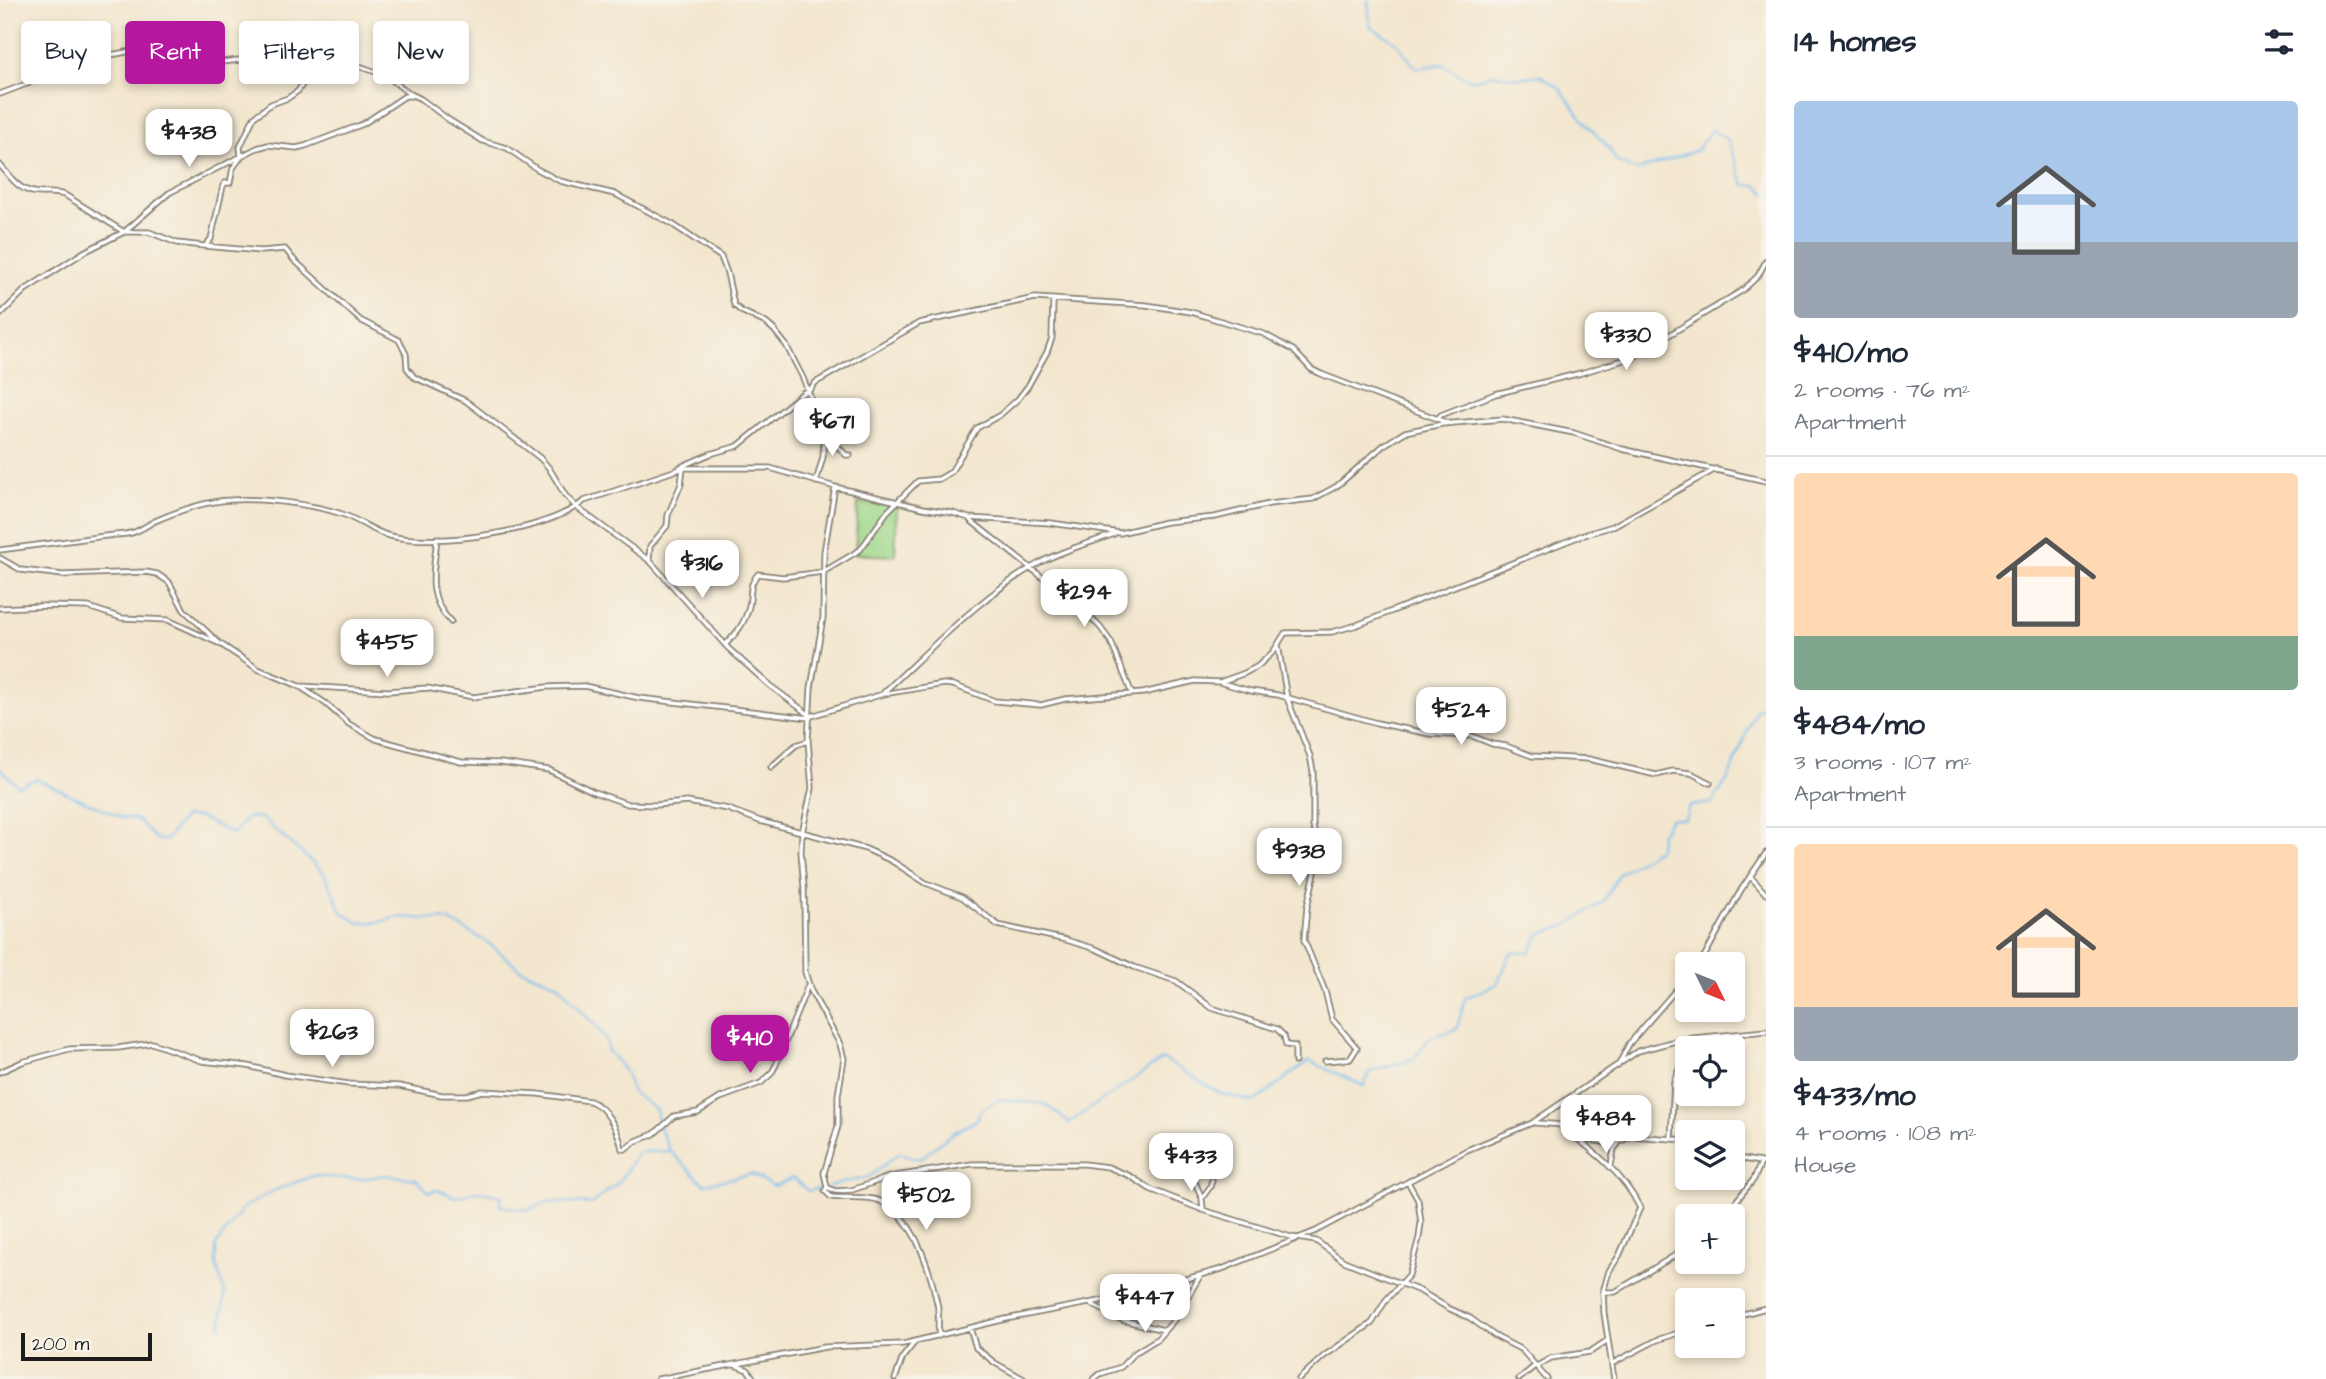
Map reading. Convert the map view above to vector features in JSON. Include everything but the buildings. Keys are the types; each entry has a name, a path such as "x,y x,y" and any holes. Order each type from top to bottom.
{"street":[{"path":"0,94 29,83 42,75 45,69 68,60 157,46 168,47 213,63 239,60"},
{"path":"359,66 387,76 483,141 508,148 545,174 564,183 615,194 672,224 717,254 725,265 734,305 774,330 797,366 824,432 846,455 850,455"},
{"path":"204,246 211,239 223,186 230,183 233,167 241,157 240,147 254,117 271,104 288,98 303,84"},
{"path":"0,315 25,290 84,252 124,232 169,193 264,146 305,146 363,124 405,96 413,95"},
{"path":"0,165 26,192 59,193 124,232 149,232 177,243 261,251 282,248 288,251 294,260 357,318 399,340 405,351 407,368 414,377 466,401 540,458 576,508 649,561 725,645 810,717"},
{"path":"1437,419 1494,394 1633,357 1743,290 1758,276 1766,261"},
{"path":"672,471 710,454 736,448 817,382 854,363 909,328 925,321 1030,299 1146,305 1185,310 1214,318 1264,334 1293,350 1311,369 1321,374 1451,424"},
{"path":"725,645 744,623 750,604 750,584 758,574 783,577 823,572 860,550 887,512 919,480 939,479 951,472 977,428 1000,415 1023,394 1052,338 1053,300"},
{"path":"883,694 968,615 1032,567 1055,555 1117,533 1166,522 1226,515 1269,504 1313,499 1336,486 1397,436 1421,428 1512,419 1574,433 1622,449 1766,481"},
{"path":"816,482 823,457 824,432"},
{"path":"649,561 650,546 667,526 668,515 681,484 682,468"},
{"path":"0,550 133,532 183,510 232,500 275,502 330,511 388,535 405,538 488,535 513,530 576,508 584,501 682,468 769,468 968,519 1032,567 1075,603 1105,633 1132,694"},
{"path":"1220,682 1252,670 1285,633 1344,630 1580,536 1609,527 1716,468"},
{"path":"835,487 823,572 823,618 813,674 808,741 812,788 802,833 804,962 808,985 840,1044 844,1059 838,1095 838,1126 824,1173 827,1187 825,1191 831,1197 882,1202 910,1229 923,1254 937,1302 939,1336"},
{"path":"968,519 1059,524 1117,533"},
{"path":"437,538 433,593 438,607 451,622"},
{"path":"0,558 21,570 63,575 146,572 157,574 169,582 184,610 219,643"},
{"path":"0,608 88,607 119,618 168,620 219,643 258,669 299,686 349,724 376,739 461,762 501,763 549,770 594,792 628,804 706,804 866,849 887,858 926,883 962,897 998,925 1074,942 1102,952 1134,967 1176,981 1212,1008 1279,1030 1286,1045 1296,1045 1295,1062"},
{"path":"1278,644 1287,698 1310,756 1313,771 1312,818 1317,864 1307,907 1304,940 1325,991 1332,1018 1357,1048 1350,1059 1325,1061"},
{"path":"299,686 388,691 427,688 473,696 547,687 584,686 639,698 810,717 883,694 949,684 995,701 1041,705 1065,699 1132,694 1199,681 1220,682 1377,723 1430,734 1468,735 1532,756 1589,758 1656,775 1673,771 1691,773 1710,783"},
{"path":"771,767 792,749 808,741"},
{"path":"1707,952 1766,853"},
{"path":"1750,876 1766,894"},
{"path":"0,1072 22,1062 69,1049 118,1048 156,1043 202,1061 248,1066 285,1075 349,1084 399,1086 442,1095 467,1095 482,1091 538,1094 590,1101 597,1104 613,1124 624,1150 636,1141 654,1134 674,1116 698,1112 720,1098 742,1092 768,1078 774,1070 808,985"},
{"path":"1618,1067 1629,1044 1675,991"},
{"path":"1719,1036 1766,1031"},
{"path":"658,1379 833,1346 898,1345 1006,1319 1091,1304 1200,1276 1298,1239 1478,1145 1532,1123 1644,1049 1675,1042"},
{"path":"1671,1139 1675,1079"},
{"path":"1532,1123 1578,1126 1579,1138 1619,1143"},
{"path":"1559,1125 1611,1167 1640,1210 1618,1258 1610,1269 1603,1292 1614,1379"},
{"path":"1611,1167 1614,1149 1631,1136 1675,1139"},
{"path":"1734,1204 1764,1163 1745,1159"},
{"path":"827,1187 835,1191 857,1189 890,1177 972,1164 1084,1164 1117,1170 1150,1189 1203,1210 1298,1239 1316,1241 1344,1261 1420,1291 1522,1350 1547,1379"},
{"path":"1194,1180 1202,1198 1203,1210"},
{"path":"1202,1198 1212,1180"},
{"path":"1299,1379 1324,1356 1372,1323 1386,1300 1411,1271 1421,1229 1420,1208 1408,1182"},
{"path":"1603,1292 1615,1292 1675,1255"},
{"path":"1094,1379 1100,1374 1121,1367 1133,1354 1157,1339 1175,1319 1200,1276"},
{"path":"1091,1304 1122,1320 1164,1330"},
{"path":"1745,1314 1766,1308"},
{"path":"970,1328 975,1346 995,1363 1024,1379"},
{"path":"1613,1363 1675,1333"},
{"path":"1519,1379 1551,1358 1590,1352 1608,1340"},
{"path":"895,1379 903,1357 916,1341"},
{"path":"733,1365 744,1367 754,1379"}],"green space":[{"path":"858,503 897,505 895,556 855,554"}],"waterway":[{"path":"1368,0 1370,26 1396,42 1416,68 1442,64 1472,81 1493,74 1518,78 1540,75 1559,87 1587,125 1609,148 1616,161 1637,171 1697,150 1711,130 1727,139 1744,185 1758,186 1766,194"},
{"path":"1766,678 1766,704"},
{"path":"829,1186 869,1177 899,1153 920,1159 951,1134 977,1120 980,1111 999,1099 1045,1104 1069,1123 1163,1059 1221,1094 1254,1102 1309,1061 1364,1086 1369,1072 1414,1059 1429,1038 1457,1029 1465,998 1497,984 1511,953 1530,952 1539,934 1565,926 1603,902 1619,874 1659,848 1660,835 1670,819 1685,819 1689,806 1712,803 1728,779 1756,710 1766,706"},
{"path":"0,768 18,786 36,779 123,818 136,819 157,840 166,840 184,817 199,817 233,834 248,817 262,818 324,873 342,912 359,923 380,922 399,917 448,920 487,942 520,969 558,984 605,1037 608,1051 625,1071 633,1093 656,1110 660,1129 670,1151"},
{"path":"221,1326 225,1293 216,1264 216,1245 243,1208 275,1190 313,1176 360,1179 385,1175 416,1179 429,1192 438,1190 456,1197 478,1191 501,1196 500,1206 527,1210 549,1202 592,1204 619,1182 638,1152 670,1151 704,1184 751,1174 774,1186 793,1178 808,1191 824,1188"}]}
